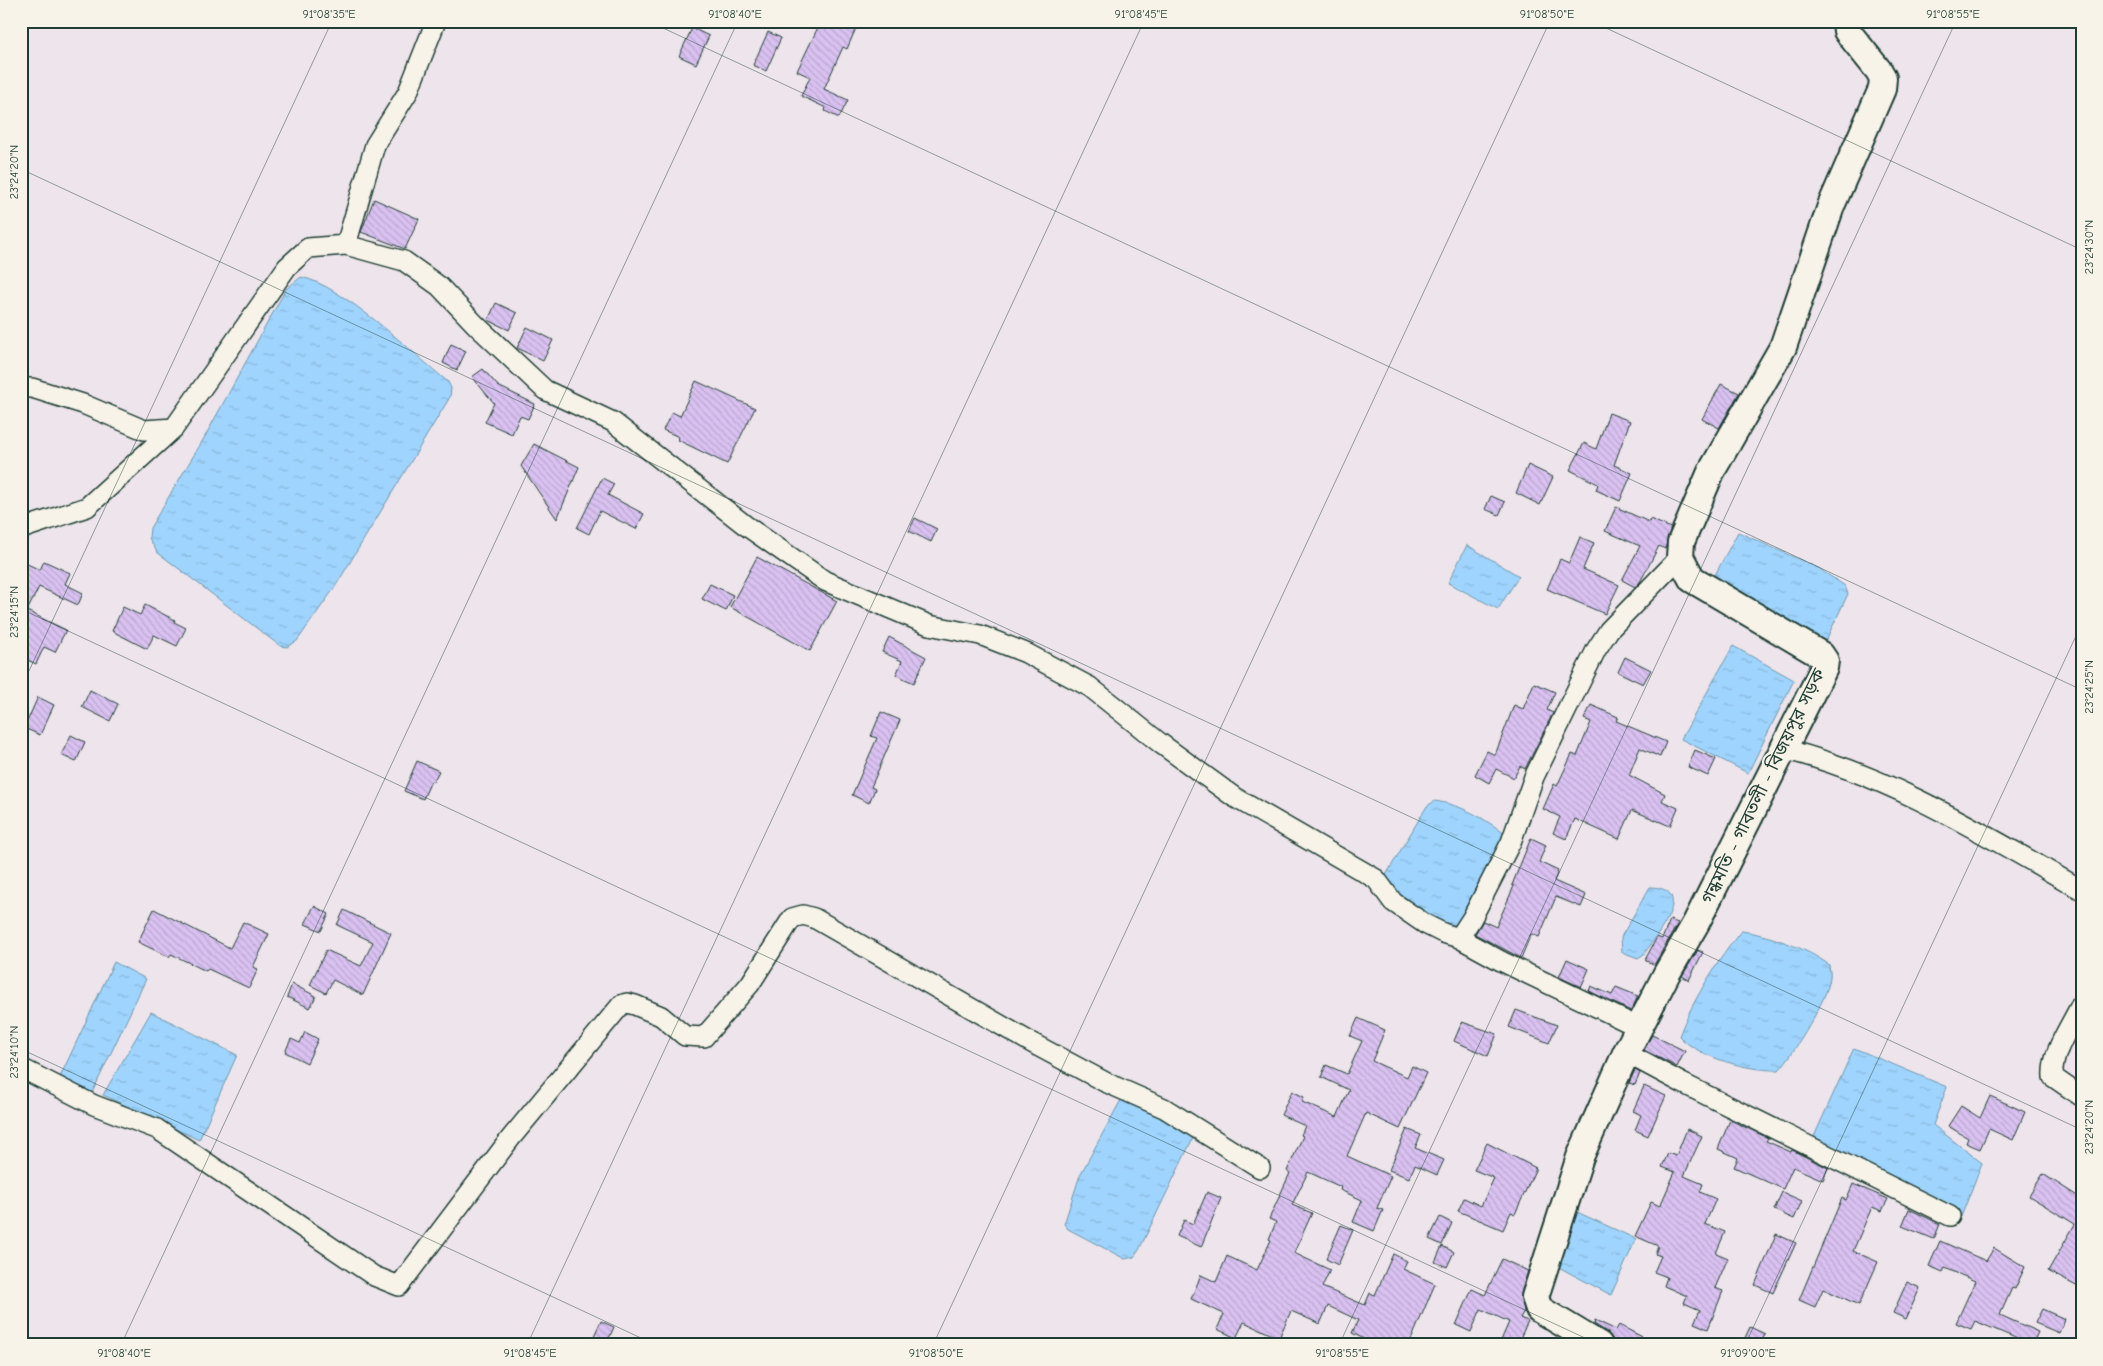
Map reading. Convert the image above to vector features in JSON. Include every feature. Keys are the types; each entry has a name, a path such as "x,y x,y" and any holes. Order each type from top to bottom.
{"main road":[{"path":"1680,557 1680,542 1711,472 1783,347 1830,206 1882,89 1883,78 1847,31 1846,21"},
{"name":"গন্ধমতি - গাবতলী - বিজয়পুর সড়ক","path":"1599,1345 1539,1309 1535,1297 1580,1157 1626,1053 1667,973 1696,923 1824,668 1825,661 1821,655 1692,579 1680,557"}],"street":[{"path":"346,245 375,145 408,92 436,21"},
{"path":"21,529 87,507 174,428 287,267 308,248 346,245 404,261 439,286 476,325 544,390 613,422 641,446 745,525 826,581 929,625 980,635 1026,653 1090,687 1160,743 1234,797 1372,876 1393,902 1425,924 1459,938 1542,981 1640,1028"},
{"path":"21,388 32,388 83,404 144,430 174,428"},
{"path":"1459,938 1472,918 1511,842 1534,777 1596,650 1610,630 1680,557"},
{"path":"1783,749 1828,762 1896,790 1973,828 2082,890"},
{"path":"21,1068 94,1105 157,1130 374,1276 399,1286 510,1139 621,1005 626,1003 635,1005 654,1014 685,1036 704,1037 750,984 792,918 803,915 814,918 1104,1082 1164,1108 1260,1168"},
{"path":"2082,1002 2052,1068 2053,1077 2082,1096"},
{"path":"1626,1053 1682,1083 1950,1216"}],"water":[{"path":"301,277 318,283 357,306 448,382 451,388 450,397 335,587 297,641 287,647 280,646 157,552 149,538 150,528 203,440 286,289"},
{"path":"1738,532 1818,568 1845,586 1848,594 1827,638 1821,646 1709,586"},
{"path":"1467,545 1519,576 1498,609 1448,583"},
{"path":"1733,646 1794,680 1748,773 1681,739"},
{"path":"1435,801 1472,813 1505,834 1457,933 1425,921 1383,880 1427,806"},
{"path":"1650,887 1664,889 1671,895 1672,904 1670,914 1664,925 1644,954 1638,958 1622,952 1621,937"},
{"path":"1741,931 1763,935 1787,943 1810,953 1829,965 1830,977 1824,998 1801,1039 1779,1070 1767,1070 1726,1062 1699,1051 1679,1036 1706,981"},
{"path":"114,962 146,979 91,1095 60,1077"},
{"path":"151,1012 237,1055 199,1140 103,1095"},
{"path":"1854,1048 1947,1087 1933,1125 1982,1163 1961,1217 1812,1141"},
{"path":"1121,1100 1169,1119 1186,1130 1193,1138 1139,1250 1134,1257 1125,1259 1068,1229 1064,1224 1080,1175"},
{"path":"1577,1212 1636,1239 1611,1295 1551,1263"}],"building":[{"path":"821,21 859,21 847,49 843,47 824,89 848,100 839,118 825,111 826,108 801,96 810,77 797,71"},
{"path":"692,28 709,36 696,64 679,56"},
{"path":"768,32 781,38 766,71 753,65"},
{"path":"374,199 419,219 405,249 361,232"},
{"path":"496,303 517,313 509,330 488,320"},
{"path":"527,327 553,340 543,361 517,348"},
{"path":"451,344 466,351 457,370 443,363"},
{"path":"483,369 498,386 535,404 528,419 520,416 512,434 485,422 494,403 472,377"},
{"path":"696,381 755,408 727,464 678,440 679,437 663,430 672,412 680,416"},
{"path":"1721,384 1739,393 1719,428 1702,419"},
{"path":"1609,413 1630,421 1614,465 1632,473 1620,501 1596,490 1598,484 1570,470 1584,443 1596,449"},
{"path":"534,444 579,467 557,519 521,466"},
{"path":"1528,465 1553,477 1540,505 1516,493"},
{"path":"602,478 614,484 608,495 644,514 636,529 600,511 589,534 577,528"},
{"path":"1491,496 1505,502 1499,515 1485,509"},
{"path":"1616,507 1649,522 1650,519 1671,528 1665,549 1659,546 1640,582 1635,587 1622,580 1640,546 1605,531"},
{"path":"915,518 937,529 931,542 909,531"},
{"path":"1580,537 1594,543 1583,569 1619,585 1605,614 1547,589 1560,559 1569,563"},
{"path":"757,557 837,601 810,651 730,607"},
{"path":"21,561 40,570 44,561 70,573 65,584 83,593 78,605 39,587 27,611 66,630 55,652 44,647 36,664 21,657"},
{"path":"710,584 733,595 726,611 702,599"},
{"path":"145,605 175,620 174,622 186,628 177,646 154,635 147,649 112,631 123,607 140,615"},
{"path":"889,637 926,657 914,683 896,675 902,661 882,652"},
{"path":"1625,657 1651,670 1643,684 1618,672"},
{"path":"1534,683 1555,692 1547,710 1553,713 1525,769 1520,766 1514,778 1496,769 1489,783 1475,775 1487,751 1495,755 1514,705 1523,709"},
{"path":"90,690 118,704 110,721 82,707"},
{"path":"38,697 54,705 40,735 24,728"},
{"path":"1591,705 1618,717 1616,721 1666,742 1660,757 1640,748 1629,775 1665,794 1662,801 1678,808 1670,826 1632,810 1619,839 1575,819 1566,839 1553,833 1560,817 1543,809 1554,784 1557,786 1572,754 1577,756 1591,722 1584,719"},
{"path":"881,712 900,720 871,787 875,789 869,803 852,795 877,738 871,736"},
{"path":"71,735 85,742 76,762 61,755"},
{"path":"1695,750 1716,759 1708,776 1688,767"},
{"path":"417,761 439,771 433,782 431,781 423,799 404,791"},
{"path":"1531,838 1546,845 1539,862 1558,871 1554,881 1586,895 1581,907 1556,897 1539,937 1531,934 1521,958 1475,934 1483,921 1496,927 1514,886 1512,885"},
{"path":"314,906 329,914 321,931 305,924"},
{"path":"154,909 230,948 243,922 269,934 253,967 258,969 249,988 208,969 206,971 171,954 169,957 138,942"},
{"path":"344,910 391,933 363,995 333,980 326,993 310,985 326,950 361,966 373,942 337,925"},
{"path":"1670,920 1678,923 1654,965 1645,960 1657,937 1662,939"},
{"path":"1698,950 1703,952 1689,980 1682,976"},
{"path":"1567,959 1589,969 1581,987 1559,977"},
{"path":"292,984 316,996 310,1008 287,997"},
{"path":"1591,986 1612,995 1616,987 1638,996 1631,1011 1589,991"},
{"path":"1516,1010 1557,1025 1549,1043 1509,1027"},
{"path":"1358,1018 1385,1030 1372,1061 1407,1077 1412,1066 1426,1073 1400,1129 1366,1113 1347,1156 1391,1176 1377,1208 1383,1210 1374,1231 1353,1222 1362,1200 1340,1190 1341,1187 1308,1172 1292,1205 1312,1213 1294,1253 1330,1270 1322,1287 1365,1305 1370,1293 1375,1295 1393,1254 1407,1261 1403,1269 1435,1284 1409,1345 1376,1345 1352,1333 1358,1320 1328,1306 1320,1324 1291,1311 1279,1338 1244,1322 1236,1338 1217,1329 1224,1314 1191,1299 1201,1275 1216,1282 1227,1256 1257,1270 1271,1240 1269,1239 1276,1222 1269,1219 1290,1173 1287,1171 1303,1136 1301,1135 1305,1126 1281,1115 1292,1091 1304,1097 1302,1102 1337,1117 1349,1090 1321,1077 1326,1065 1347,1074 1362,1041 1350,1036"},
{"path":"1462,1022 1497,1034 1488,1056 1454,1041"},
{"path":"305,1032 318,1039 307,1063 285,1052 291,1039 300,1043"},
{"path":"1652,1035 1685,1051 1677,1067 1644,1050"},
{"path":"1635,1070 1640,1073 1635,1085 1629,1083"},
{"path":"1644,1086 1666,1096 1648,1136 1635,1130 1641,1115 1633,1111"},
{"path":"1990,1096 2025,1112 2013,1140 1989,1129 1980,1149 1966,1143 1968,1138 1948,1126 1961,1106 1980,1118"},
{"path":"1730,1120 1768,1138 1766,1141 1791,1152 1792,1150 1828,1168 1823,1180 1793,1167 1783,1189 1734,1167 1738,1158 1718,1149"},
{"path":"1407,1129 1421,1135 1415,1148 1444,1160 1437,1175 1415,1165 1409,1178 1389,1170"},
{"path":"1687,1129 1702,1136 1684,1176 1703,1184 1700,1192 1716,1199 1705,1224 1725,1232 1716,1253 1728,1258 1715,1288 1723,1291 1708,1329 1694,1323 1700,1310 1684,1303 1687,1296 1664,1286 1667,1277 1654,1272 1661,1256 1655,1254 1658,1246 1635,1236 1651,1202 1660,1206 1675,1172 1662,1167 1668,1153 1676,1156"},
{"path":"1487,1143 1536,1168 1515,1214 1511,1212 1503,1230 1458,1211 1464,1198 1481,1206 1494,1178 1474,1170"},
{"path":"2043,1174 2082,1199 2082,1289 2048,1271 2075,1224 2029,1196"},
{"path":"1853,1184 1888,1199 1882,1211 1872,1207 1853,1251 1878,1262 1859,1305 1823,1289 1815,1307 1799,1300 1842,1198 1846,1200"},
{"path":"1207,1192 1221,1198 1201,1247 1177,1236 1184,1220 1193,1224"},
{"path":"1782,1192 1802,1201 1794,1219 1774,1210"},
{"path":"1909,1209 1940,1224 1934,1239 1902,1226"},
{"path":"1440,1217 1452,1223 1442,1245 1429,1239"},
{"path":"1341,1225 1353,1230 1338,1265 1326,1259"},
{"path":"1776,1234 1796,1243 1773,1293 1755,1285"},
{"path":"1940,1241 1986,1261 1994,1248 2025,1267 2015,1289 2012,1288 2000,1315 2038,1332 2032,1345 1975,1321 1971,1329 1956,1323 1975,1281 1945,1268 1943,1272 1929,1266"},
{"path":"1442,1246 1454,1252 1447,1267 1435,1262"},
{"path":"1502,1259 1528,1271 1521,1293 1524,1311 1520,1318 1528,1321 1517,1345 1499,1345 1509,1322 1481,1309 1471,1332 1456,1325 1472,1289 1485,1295"},
{"path":"1907,1282 1920,1288 1906,1319 1893,1313"},
{"path":"2042,1309 2065,1319 2059,1333 2035,1323"},
{"path":"1595,1320 1616,1330 1619,1325 1658,1345 1614,1345 1612,1338 1607,1332 1594,1324"},
{"path":"601,1321 614,1327 606,1345 592,1340"},
{"path":"1750,1327 1765,1334 1760,1345 1744,1340"}]}
